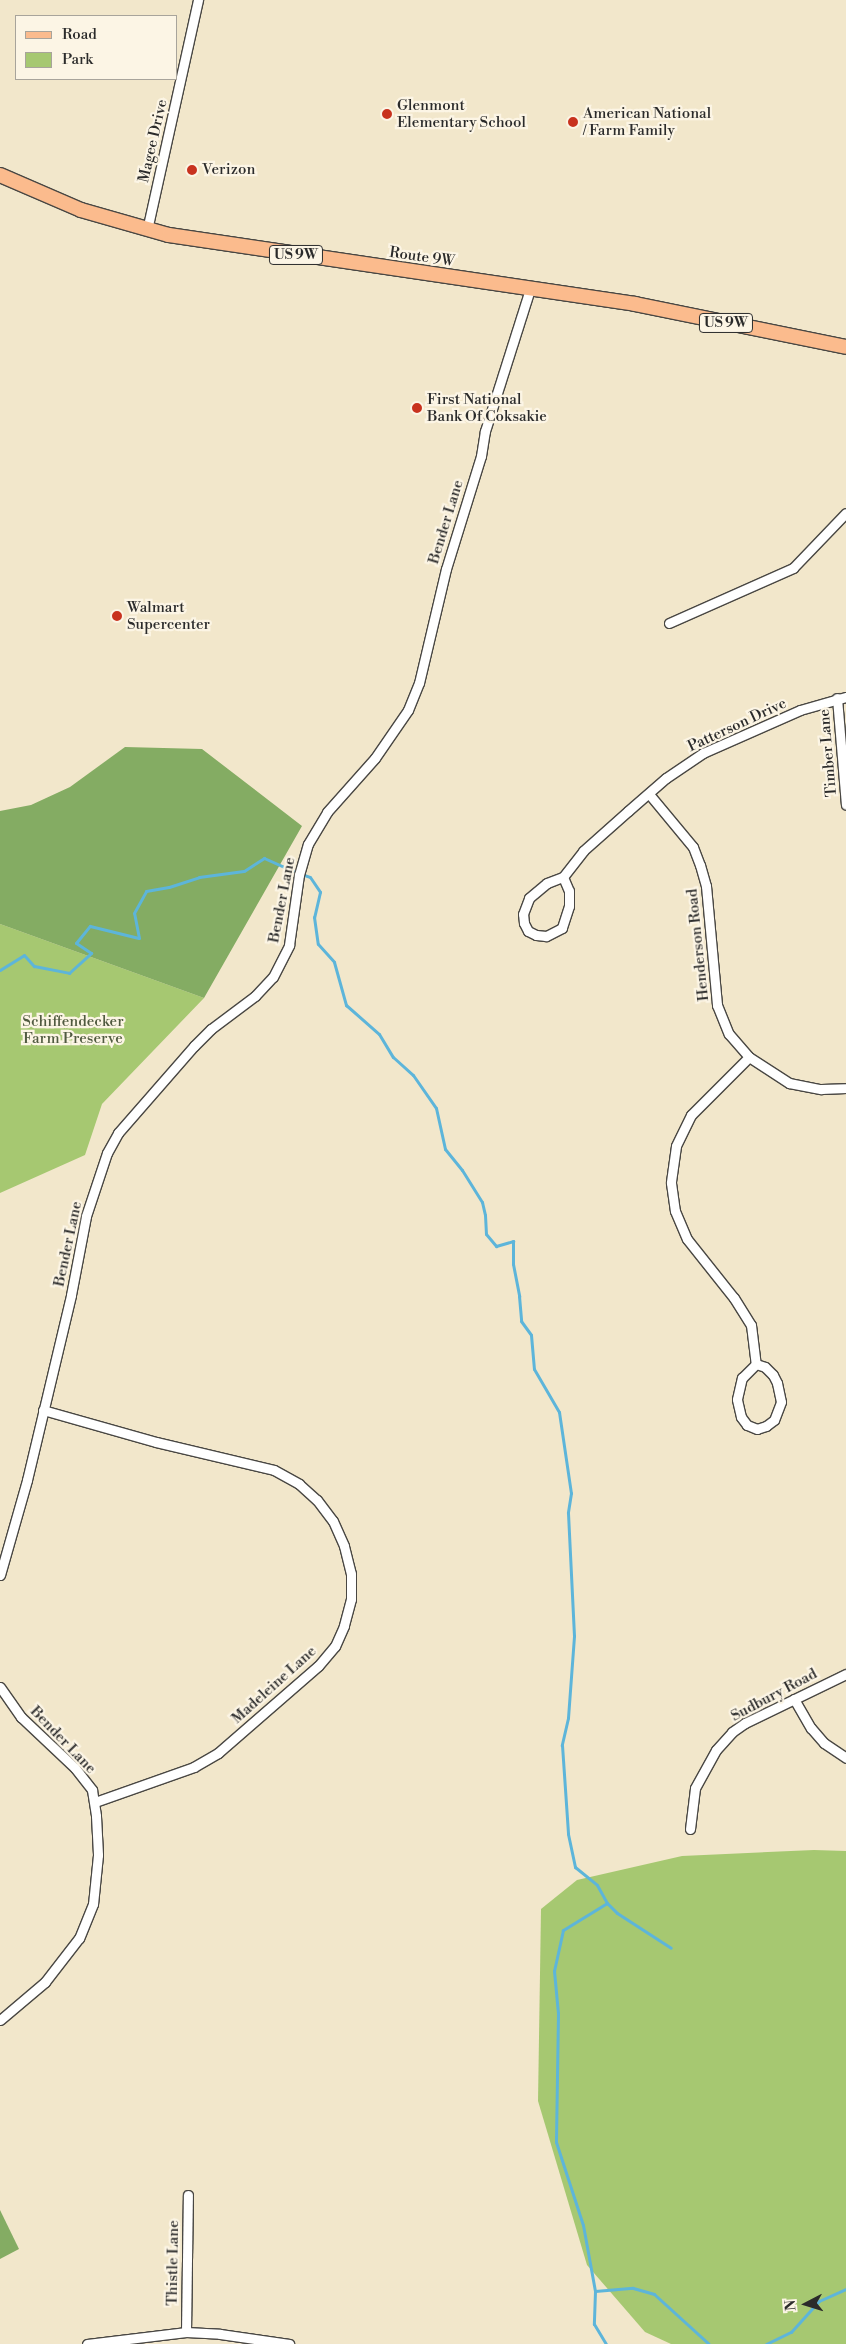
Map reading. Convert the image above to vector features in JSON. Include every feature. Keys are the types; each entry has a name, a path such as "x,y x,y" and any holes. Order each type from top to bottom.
{"main road":[{"name":"Route 9W","path":"0,175 81,210 147,230 214,243 635,304 846,347"}],"street":[{"name":"Magee Drive","path":"147,230 198,0"},
{"name":"Bender Lane","path":"0,1574 16,1524 71,1295 86,1216 107,1153 118,1133 194,1046 211,1029 263,989 278,968 289,945 299,875 308,844 335,802 392,735 414,697 457,533 481,456 485,432 530,289"},
{"path":"669,623 793,568 846,513"},
{"name":"Patterson Drive","path":"563,876 569,891 569,906 562,928 546,936 536,935 528,931 524,923 523,914 529,898 547,883 563,876 583,852 666,778 703,752 800,710 842,698"},
{"name":"Timber Lane","path":"842,698 846,805"},
{"name":"Henderson Road","path":"649,794 693,847 700,865 706,886 717,1005 729,1034 748,1056 790,1083 822,1089 846,1088"},
{"path":"748,1056 691,1115 676,1146 671,1182 675,1211 687,1239 734,1298 751,1325 756,1364"},
{"path":"756,1364 765,1368 773,1375 777,1383 781,1402 774,1420 766,1426 756,1429 747,1425 741,1417 737,1399 742,1378 756,1364"},
{"name":"Madeleine Lane","path":"43,1410 156,1442 274,1470 300,1484 317,1500 328,1514 344,1546 350,1574 350,1599 344,1626 335,1646 318,1666 218,1753 194,1767 95,1802"},
{"name":"Sudbury Road","path":"690,1829 695,1788 716,1750 732,1732 745,1723 846,1674"},
{"name":"Bender Lane","path":"0,1687 25,1722 80,1774 92,1790 95,1802 98,1870 93,1904 87,1922 74,1946 45,1982 0,2020"},
{"path":"794,1699 811,1728 824,1743 846,1758"},
{"name":"Thistle Lane","path":"186,2332 188,2195"},
{"path":"87,2344 186,2332 220,2334 289,2344"}],"green space":[{"path":"125,747 202,749 302,826 204,998 0,924 0,811 31,805 70,787"},
{"name":"Schiffendecker Farm Preserve","path":"0,924 204,998 102,1104 85,1155 0,1193"},
{"path":"814,1850 846,1851 846,2344 671,2344 645,2332 587,2265 538,2101 541,1909 577,1880 682,1856"},
{"path":"0,2210 19,2249 0,2259"}],"waterway":[{"path":"0,970 24,955 34,966 69,973 91,953 76,943 90,926 139,938 134,913 146,891 169,887 199,877 244,871 264,858 295,872"},
{"path":"304,875 310,877 320,892 314,917 318,944 334,962 346,1005 379,1034 393,1057 413,1075 436,1108 445,1149 462,1170 482,1202 486,1234 496,1246 513,1241 513,1264 521,1321 531,1335 534,1369 559,1412 571,1493 568,1513 574,1636 568,1718 562,1745 568,1834 575,1867 597,1885 607,1903 563,1930 554,1971 558,2013 556,2142 583,2225 595,2291 594,2324 606,2344"},
{"path":"607,1903 617,1913 671,1948"},
{"path":"595,2291 633,2288 654,2294 709,2344"},
{"path":"766,2344 791,2332 819,2301 846,2289"}],"place":[{"name":"Glenmont Elementary School","path":"387,114"},
{"name":"American National / Farm Family","path":"573,122"},
{"name":"Verizon","path":"192,170"},
{"name":"First National Bank Of Coksakie","path":"417,408"},
{"name":"Walmart Supercenter","path":"117,616"}]}
